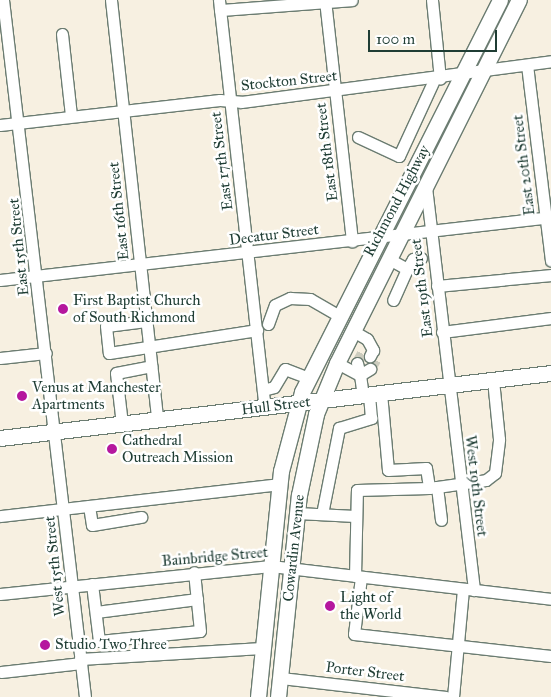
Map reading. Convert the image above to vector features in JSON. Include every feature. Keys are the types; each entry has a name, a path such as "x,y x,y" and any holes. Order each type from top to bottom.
{"main road":[{"name":"Richmond Highway","path":"298,403 338,315 439,122 500,0"},
{"name":"Richmond Highway","path":"321,401 337,363 519,0"},
{"name":"Hull Street","path":"0,438 551,373"},
{"name":"Cowardin Avenue","path":"278,697 304,458 321,401"},
{"name":"Cowardin Avenue","path":"258,697 279,484 298,403"}],"street":[{"name":"East 15th Street","path":"3,0 38,276 54,432"},
{"name":"East 16th Street","path":"111,0 157,420"},
{"path":"219,5 352,0"},
{"path":"358,137 399,156 402,151 418,114 437,79 432,0"},
{"name":"East 18th Street","path":"325,1 352,240"},
{"name":"East 17th Street","path":"219,5 265,407"},
{"path":"62,34 71,116"},
{"name":"Stockton Street","path":"0,125 123,110 335,91 462,76 484,69 551,61"},
{"name":"East 20th Street","path":"527,64 548,218 551,261"},
{"path":"418,114 439,122"},
{"path":"402,151 419,160"},
{"name":"East 19th Street","path":"426,187 448,385"},
{"name":"Decatur Street","path":"0,280 548,218"},
{"path":"393,300 413,259 421,258"},
{"path":"389,259 408,270"},
{"path":"437,286 551,275"},
{"path":"254,309 274,307 290,298 310,299 338,315"},
{"path":"268,324 274,307"},
{"path":"442,332 551,318"},
{"path":"146,321 106,326 109,353 257,330"},
{"path":"353,331 367,339 367,361 371,395 388,470 426,468 433,488 440,520"},
{"path":"0,358 46,353"},
{"path":"337,363 367,361"},
{"path":"122,424 116,373 151,366"},
{"path":"263,390 274,387 285,369 308,378"},
{"path":"493,380 499,463 495,473 486,480 433,488 357,490 355,516 358,576 354,634 551,656"},
{"name":"West 19th Street","path":"448,385 460,484 468,590 458,646 452,697"},
{"path":"322,514 339,428 371,418 371,395"},
{"name":"West 15th Street","path":"54,432 85,697"},
{"path":"0,516 279,484"},
{"path":"89,506 92,525 141,517"},
{"path":"297,513 355,516"},
{"name":"Bainbridge Street","path":"0,594 194,572 271,566 551,599"},
{"path":"92,584 99,641 200,630 194,572"},
{"path":"96,612 197,599"},
{"path":"1,672 81,661 262,648"},
{"name":"Porter Street","path":"281,678 347,691 446,697"}],"tunnel":[{"path":"357,363 363,352"},
{"path":"370,369 376,359"}],"place":[{"name":"First Baptist Church of South Richmond","path":"63,309"},
{"name":"Venus at Manchester Apartments","path":"22,396"},
{"name":"Cathedral Outreach Mission","path":"112,449"},
{"name":"Light of the World","path":"330,606"},
{"name":"Studio Two Three","path":"45,645"}]}
